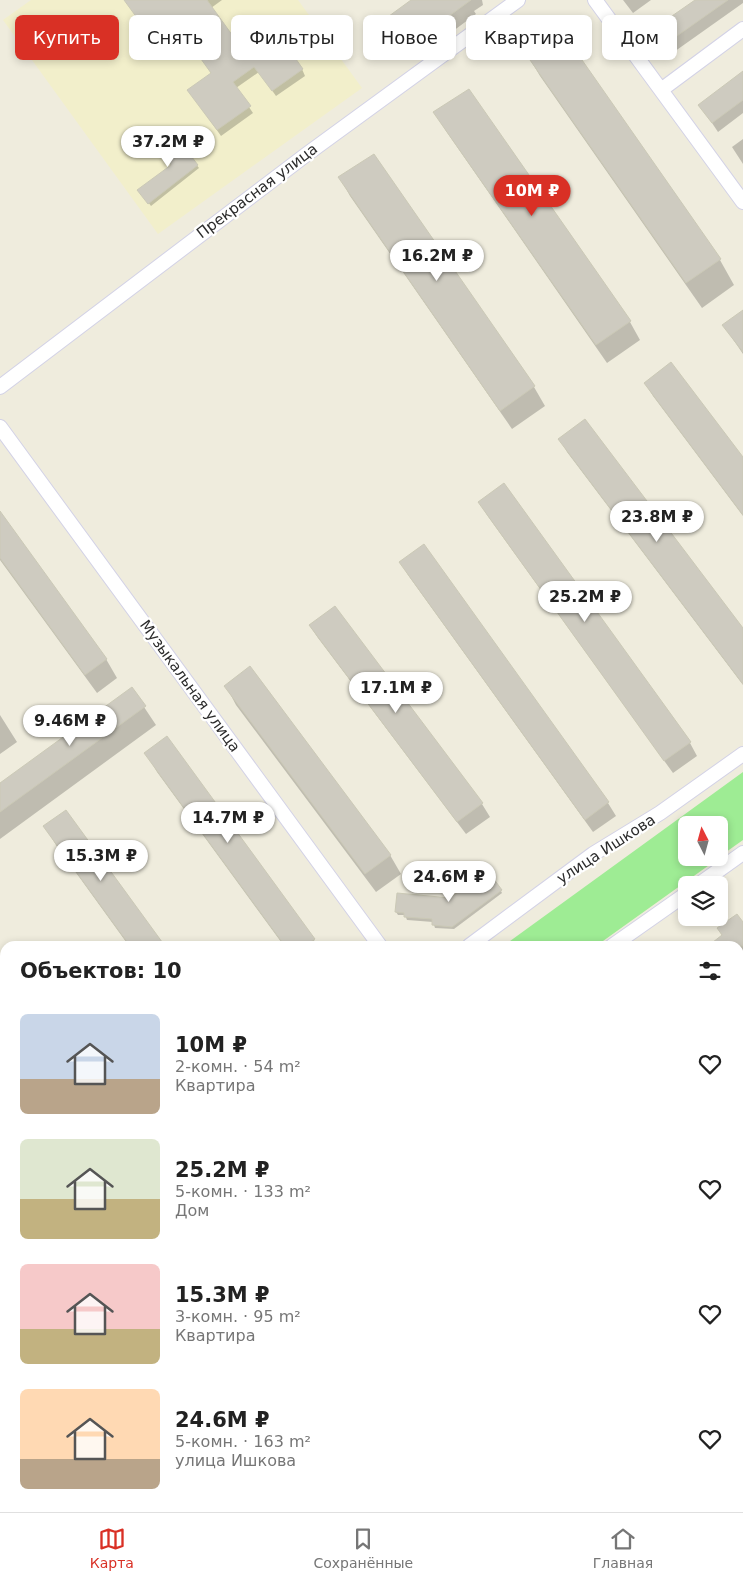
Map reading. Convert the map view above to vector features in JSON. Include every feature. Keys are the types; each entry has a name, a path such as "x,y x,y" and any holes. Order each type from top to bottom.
{"street":[{"name":"Прекрасная улица","path":"0,387 307,154 518,0"},
{"path":"595,0 743,202"},
{"path":"661,90 743,29"},
{"name":"Музыкальная улица","path":"0,427 376,941"},
{"name":"улица Ишкова","path":"476,941 593,854 660,814 743,754"},
{"path":"711,876 743,853"},
{"path":"619,941 678,900"}],"shaded area":[{"path":"31,0 298,0 309,15 231,15 231,60 342,60 362,88 158,234 32,60 119,60 119,15 15,15 15,37 3,20"}],"green space":[{"path":"743,772 743,840 728,851 728,816 682,816"},
{"path":"678,819 678,866 708,866 694,876 678,876 678,887 603,941 510,941"}],"building":[{"path":"124,0 207,0 218,15 135,15"},
{"path":"411,0 471,0 450,15 390,15"},
{"path":"695,0 728,0 677,36 677,15 673,15"},
{"path":"221,19 231,33 231,60 297,60 303,69 272,91 254,67 233,82 251,106 217,130 187,90 211,73 202,60 221,60"},
{"path":"530,60 582,60 721,259 686,283"},
{"path":"743,71 743,100 712,123 698,105"},
{"path":"469,89 631,321 596,345 433,112"},
{"path":"164,130 184,155 188,152 198,165 148,204 137,190 171,165 152,140"},
{"path":"374,154 535,386 500,411 338,177"},
{"path":"743,310 743,352 722,325"},
{"path":"671,362 743,457 743,515 644,383"},
{"path":"585,419 743,628 743,684 558,439"},
{"path":"504,483 691,742 664,761 478,502"},
{"path":"0,511 107,659 85,675 0,558"},
{"path":"424,544 609,802 585,820 399,562"},
{"path":"335,606 483,803 457,822 309,625"},
{"path":"250,666 391,855 365,874 224,686"},
{"path":"132,687 146,706 0,812 0,783"},
{"path":"167,736 315,939 312,941 281,941 144,753"},
{"path":"66,810 161,941 126,941 43,826"},
{"path":"487,870 502,890 452,927 432,925 432,919 404,917 404,913 395,912 397,893 450,898"},
{"path":"737,914 743,922 743,941 714,941 722,935 717,928 728,926 728,920"}]}
